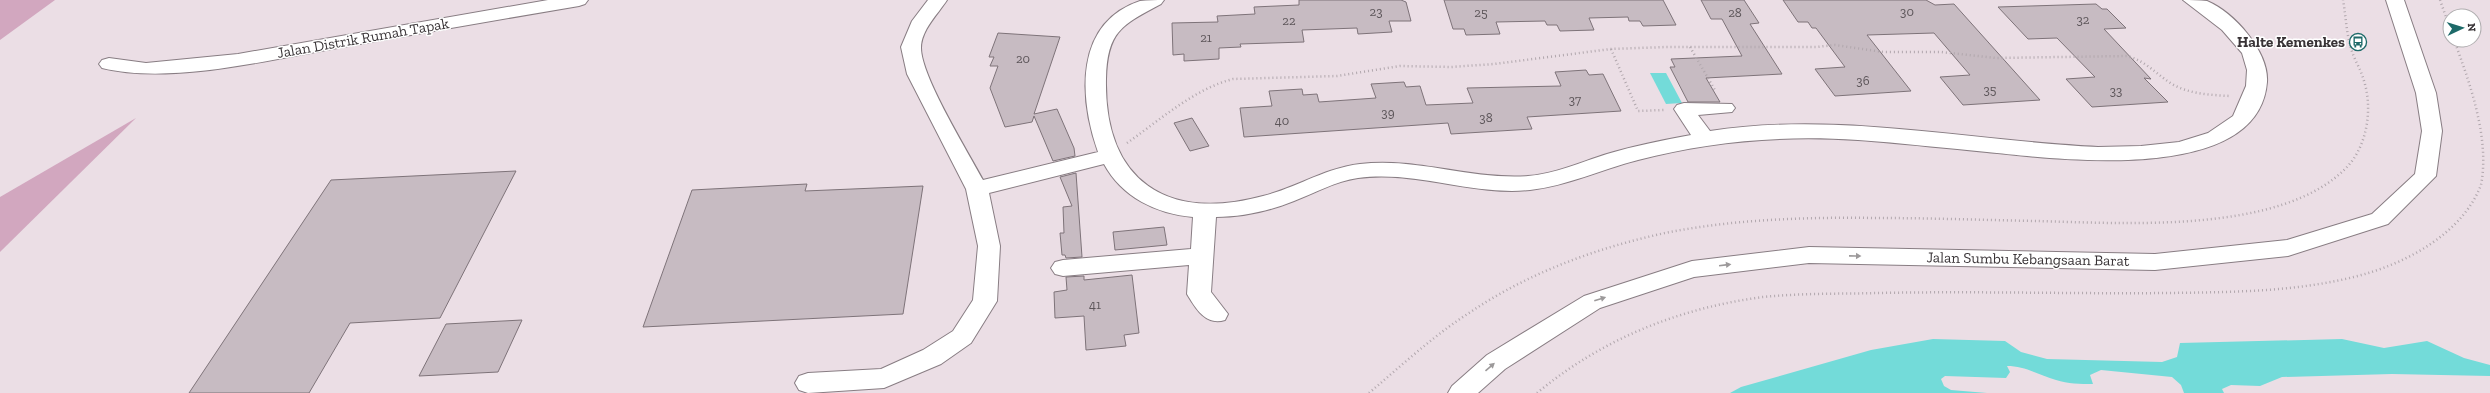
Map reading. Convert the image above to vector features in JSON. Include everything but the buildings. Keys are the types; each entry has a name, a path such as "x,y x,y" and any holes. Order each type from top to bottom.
{"street":[{"name":"Jalan Distrik Rumah Tapak","path":"109,64 146,69 180,67 238,60 579,0"},
{"path":"808,383 884,378 932,357 962,337 985,301 990,246 977,189 917,74 912,54 911,47 921,21 938,0"},
{"path":"1155,0 1130,13 1107,31 1097,50 1095,95 1100,132 1109,156 1136,189 1162,203 1206,210 1247,207 1280,199 1327,178 1361,171 1395,170 1493,184 1531,183 1626,156 1705,140 1747,134 1798,131 1863,134 2063,152 2122,154 2171,150 2197,144 2232,129 2252,107 2257,84 2255,61 2238,35 2221,17 2192,0"},
{"name":"Jalan Sumbu Kebangsaan Barat","path":"1461,393 1496,362 1592,302 1692,269 1809,255 2155,262 2288,248 2380,219 2425,176 2432,130 2426,93 2395,0"},
{"path":"1684,109 1725,108"},
{"path":"1684,109 1705,140"},
{"path":"977,189 1109,156"},
{"path":"1206,210 1199,294 1216,314"},
{"path":"1063,268 1202,256"}],"path":[{"path":"1369,393 1444,330 1513,286 1608,247 1664,233 1708,225 1822,218 2138,223 2204,220 2248,214 2287,202 2322,188 2346,168 2361,148 2368,124 2362,73 2355,63 2344,15 2346,9 2343,0"},
{"path":"1109,156 1199,94 1217,83 1233,79 1250,77 1337,76 1400,66 1451,67 1494,64 1611,49 1690,47 1816,47 1835,45 1883,52 1941,52 1996,58 2127,56 2144,62 2179,88 2202,94 2254,98"},
{"path":"1690,47 1725,108"},
{"path":"1611,49 1638,111 1684,109"}],"shaded area":[{"path":"0,0 55,0 0,40"},
{"path":"136,118 0,252 0,197"}],"water":[{"path":"1650,73 1666,73 1682,103 1666,104"},
{"path":"1933,339 2005,341 2021,352 2047,359 2162,362 2177,357 2180,343 2342,339 2384,348 2427,341 2464,358 2490,365 2490,376 2392,374 2282,377 2260,386 2231,385 2222,389 2224,393 2184,393 2181,385 2172,377 2101,370 2090,375 2093,384 2074,384 2056,380 2020,367 2007,366 2010,372 2006,378 1945,376 1941,379 1944,386 1951,390 1987,393 1730,393 1741,387 1871,350"}],"place":[{"name":"Halte Kemenkes","path":"2358,42"}]}
